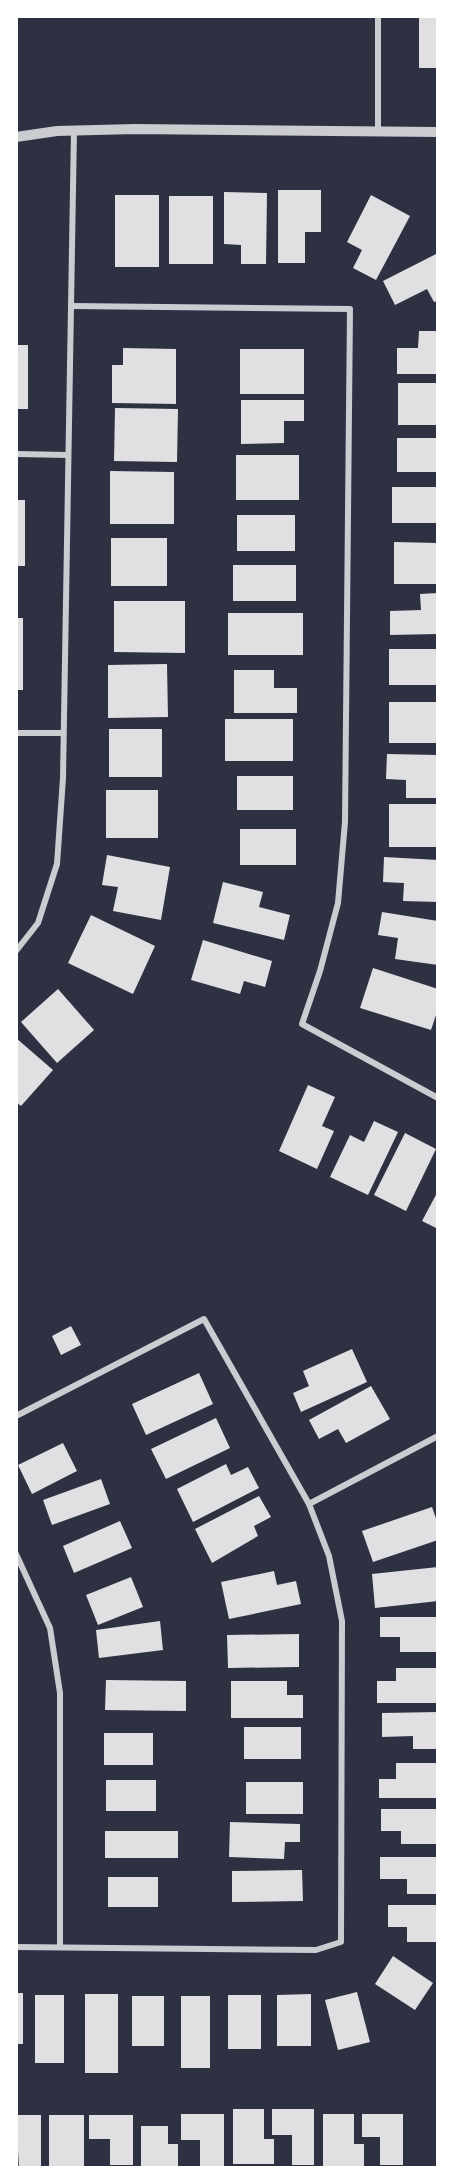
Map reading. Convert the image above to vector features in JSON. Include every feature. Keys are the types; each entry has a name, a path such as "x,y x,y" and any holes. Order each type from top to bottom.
{"street":[{"path":"378,16 378,132"},
{"path":"16,951 38,923 57,864 63,733 74,130"},
{"path":"16,137 74,130 438,132"},
{"path":"71,306 350,309 345,822 338,903 320,971 302,1024 438,1098"},
{"path":"16,454 68,454"},
{"path":"16,733 63,733"},
{"path":"16,1416 204,1319 309,1504 329,1557 342,1621 341,1942 316,1950 16,1947"},
{"path":"309,1504 438,1436"},
{"path":"16,1554 50,1628 60,1693 60,1947"}],"building":[{"path":"419,16 438,16 438,68 419,68"},
{"path":"278,190 321,190 321,232 305,232 305,263 278,263"},
{"path":"224,192 267,193 266,264 241,264 241,245 224,244"},
{"path":"115,195 159,195 159,267 115,267"},
{"path":"371,195 410,216 376,280 353,268 362,250 347,242"},
{"path":"169,196 213,196 213,264 169,264"},
{"path":"438,253 438,301 434,302 427,289 395,305 383,281"},
{"path":"419,331 438,331 438,374 397,374 397,348 418,348"},
{"path":"16,345 28,345 28,409 16,409"},
{"path":"123,348 176,349 176,404 112,403 112,365 123,365"},
{"path":"240,349 304,349 304,394 240,394"},
{"path":"398,383 438,383 438,425 398,425"},
{"path":"241,400 304,400 304,421 284,421 284,443 241,444"},
{"path":"115,408 178,409 177,462 114,461"},
{"path":"397,438 438,438 438,472 397,472"},
{"path":"236,455 299,455 299,500 236,500"},
{"path":"110,471 174,472 174,524 110,524"},
{"path":"392,487 438,487 438,523 392,523"},
{"path":"16,500 25,500 25,566 16,566"},
{"path":"237,515 295,515 295,551 237,551"},
{"path":"111,538 167,538 167,586 111,586"},
{"path":"394,542 438,543 438,584 394,584"},
{"path":"233,565 296,565 296,601 233,601"},
{"path":"438,593 438,634 390,635 390,611 421,610 420,594"},
{"path":"114,601 185,601 185,653 114,652"},
{"path":"228,613 303,613 303,655 228,655"},
{"path":"16,618 23,618 23,690 16,690"},
{"path":"389,649 438,649 438,685 389,685"},
{"path":"167,664 168,717 108,718 108,665"},
{"path":"234,670 274,670 274,688 297,688 297,713 234,713"},
{"path":"389,702 438,702 438,743 389,743"},
{"path":"225,719 293,719 293,761 225,761"},
{"path":"109,729 162,729 162,777 109,777"},
{"path":"387,754 438,755 438,798 406,798 406,780 386,779"},
{"path":"237,776 293,776 293,810 237,810"},
{"path":"106,790 158,790 158,838 106,838"},
{"path":"389,804 438,804 438,847 389,847"},
{"path":"240,829 296,829 296,865 240,865"},
{"path":"107,855 170,867 161,920 113,911 118,887 102,885"},
{"path":"384,857 438,860 438,902 403,901 404,883 383,882"},
{"path":"223,882 263,892 259,907 290,915 284,940 213,923"},
{"path":"382,912 438,921 438,965 395,959 398,938 378,935"},
{"path":"91,915 155,946 133,994 68,963"},
{"path":"203,940 272,961 265,987 244,981 240,994 191,980"},
{"path":"373,968 438,989 438,1009 431,1030 360,1008"},
{"path":"58,989 94,1030 57,1063 21,1022"},
{"path":"16,1038 53,1070 21,1106 16,1102"},
{"path":"308,1085 335,1097 322,1126 334,1131 317,1169 279,1151"},
{"path":"374,1121 398,1132 368,1195 330,1177 350,1135 364,1142"},
{"path":"405,1133 436,1149 406,1211 374,1195"},
{"path":"438,1191 438,1229 422,1221"},
{"path":"71,1326 81,1345 61,1355 52,1336"},
{"path":"352,1349 367,1382 301,1412 293,1393 309,1386 303,1371"},
{"path":"199,1373 213,1404 146,1435 132,1404"},
{"path":"371,1386 390,1419 346,1443 338,1429 319,1439 309,1420"},
{"path":"216,1418 230,1448 166,1479 151,1449"},
{"path":"63,1443 77,1471 32,1494 18,1465"},
{"path":"226,1464 231,1475 248,1467 259,1488 193,1522 177,1489"},
{"path":"101,1479 110,1504 52,1525 43,1500"},
{"path":"259,1496 271,1517 254,1526 258,1536 212,1563 195,1529"},
{"path":"432,1507 438,1524 438,1540 373,1562 362,1531"},
{"path":"120,1521 132,1548 74,1573 63,1546"},
{"path":"438,1567 438,1601 375,1608 372,1574"},
{"path":"274,1571 277,1585 296,1581 301,1604 229,1619 221,1582"},
{"path":"131,1577 143,1607 98,1625 86,1595"},
{"path":"380,1617 438,1617 438,1652 400,1652 400,1637 380,1637"},
{"path":"160,1621 163,1650 99,1658 96,1630"},
{"path":"299,1634 299,1667 228,1668 227,1635"},
{"path":"396,1668 438,1668 438,1703 377,1703 377,1681 396,1681"},
{"path":"106,1680 186,1681 186,1711 105,1710"},
{"path":"231,1681 287,1681 287,1695 303,1695 303,1718 231,1718"},
{"path":"438,1712 438,1749 413,1749 413,1736 382,1737 382,1713"},
{"path":"244,1727 301,1727 301,1759 244,1759"},
{"path":"104,1733 153,1733 153,1765 104,1765"},
{"path":"396,1763 438,1763 438,1798 379,1798 379,1779 396,1779"},
{"path":"106,1780 156,1780 156,1811 106,1811"},
{"path":"246,1782 303,1782 303,1814 246,1814"},
{"path":"381,1809 438,1809 438,1844 401,1844 401,1831 381,1831"},
{"path":"230,1822 300,1824 300,1842 285,1842 284,1859 229,1857"},
{"path":"105,1831 178,1831 178,1858 105,1858"},
{"path":"380,1857 438,1857 438,1894 407,1894 407,1879 380,1879"},
{"path":"302,1870 303,1901 232,1902 232,1871"},
{"path":"108,1877 158,1877 158,1907 108,1907"},
{"path":"388,1905 438,1905 438,1942 407,1942 407,1927 388,1927"},
{"path":"393,1956 433,1983 415,2010 375,1984"},
{"path":"357,1992 370,2042 338,2050 325,2000"},
{"path":"16,1993 23,1993 23,2044 16,2044"},
{"path":"85,1994 118,1994 118,2073 85,2073"},
{"path":"311,1994 311,2046 277,2046 277,1995"},
{"path":"35,1995 64,1995 64,2063 35,2063"},
{"path":"228,1995 261,1995 261,2049 228,2049"},
{"path":"132,1996 164,1996 164,2046 132,2046"},
{"path":"181,1996 210,1996 210,2068 181,2068"},
{"path":"233,2109 264,2109 264,2139 274,2139 274,2164 233,2164"},
{"path":"272,2109 314,2109 314,2165 292,2165 292,2135 272,2135"},
{"path":"181,2114 224,2114 224,2168 200,2168 200,2140 181,2140"},
{"path":"323,2114 354,2114 354,2144 364,2144 364,2167 323,2167"},
{"path":"362,2114 403,2114 403,2165 380,2165 380,2137 362,2137"},
{"path":"16,2115 41,2115 41,2168 19,2168"},
{"path":"49,2115 84,2115 84,2168 49,2168"},
{"path":"89,2115 133,2115 133,2165 110,2165 110,2139 89,2139"},
{"path":"141,2126 168,2126 168,2144 178,2144 178,2167 141,2167"}]}
